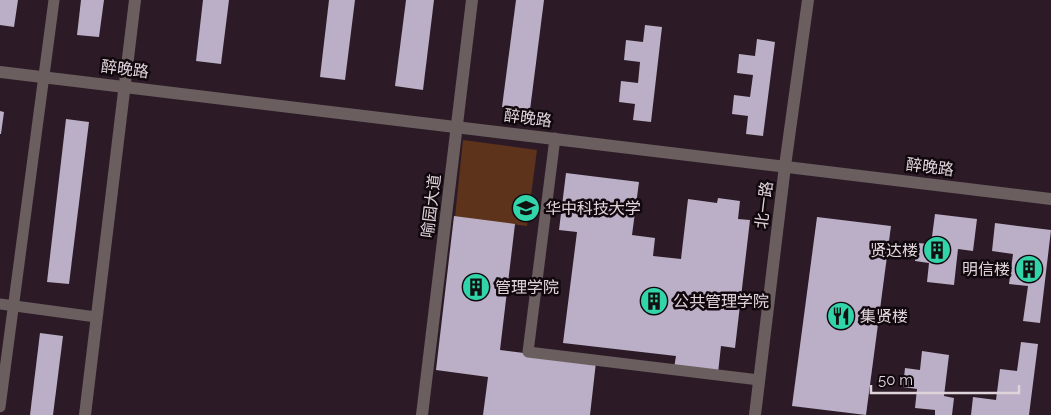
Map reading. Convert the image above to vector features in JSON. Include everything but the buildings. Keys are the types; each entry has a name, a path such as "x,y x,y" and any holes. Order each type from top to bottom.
{"street":[{"path":"85,415 135,0"},
{"name":"喻园大道","path":"422,415 472,0"},
{"name":"北一路","path":"755,415 785,166 808,0"},
{"name":"醉晚路","path":"0,72 1051,199"}],"lane":[{"path":"0,407 54,0"},
{"path":"555,138 528,352 759,380"},
{"path":"0,304 96,317"}],"shaded area":[{"path":"463,140 537,150 527,226 455,217"}],"place":[{"name":"华中科技大学","path":"526,208"},
{"name":"贤达楼","path":"937,250"},
{"name":"明信楼","path":"1029,269"},
{"name":"管理学院","path":"476,287"},
{"name":"公共管理学院","path":"654,301"},
{"name":"集贤楼","path":"841,316"}]}
